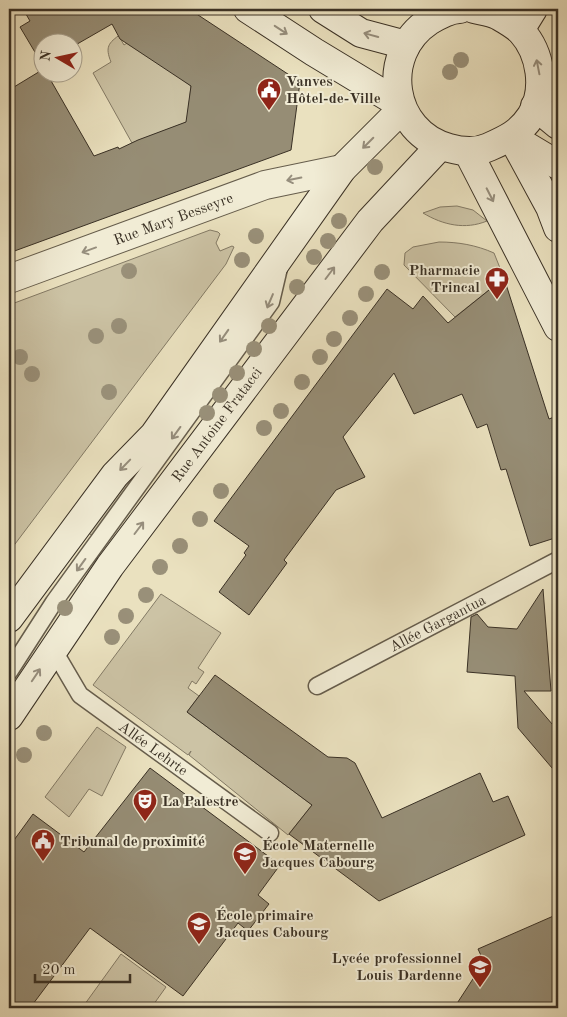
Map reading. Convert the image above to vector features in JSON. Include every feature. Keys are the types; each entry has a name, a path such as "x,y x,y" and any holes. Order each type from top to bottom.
{"main road":[{"path":"248,9 401,106"},
{"path":"323,9 361,33 414,27 453,9 460,9"},
{"path":"414,27 403,52 397,73 397,88 401,106 420,133 440,146 468,152 480,151 512,137 530,116 539,94 540,78 538,61 531,45 527,20 474,9"},
{"name":"Rue Antoine Fratacci","path":"9,618 115,476 154,435 342,170 401,106"},
{"path":"535,106 558,125"},
{"path":"512,137 558,165"},
{"path":"512,137 550,207 558,228"},
{"name":"Rue Antoine Fratacci","path":"9,716 110,566 370,221 440,146"},
{"path":"468,152 558,327"},
{"name":"Rue Mary Besseyre","path":"9,279 265,185 342,170"}],"lane":[{"name":"Rue Antoine Fratacci","path":"9,672 54,602 271,302 282,254"},
{"name":"Allée Gargantua","path":"317,686 558,560"},
{"name":"Allée Lehrte","path":"53,649 80,695 270,834"}],"shaded area":[{"path":"121,34 120,38 124,45 130,41 191,86 187,122 132,143 93,73 111,62 108,53 109,46"},
{"path":"457,206 473,210 487,221 471,225 454,225 438,221 423,213 440,207"},
{"path":"210,230 220,234 216,243 220,251 232,246 234,247 226,264 9,552 9,305"},
{"path":"439,242 467,245 494,253 504,278 455,317 404,265 405,253 413,247"},
{"path":"160,442 93,536 84,530"},
{"path":"161,594 221,633 198,668 204,672 196,684 192,681 188,688 199,696 187,712 312,805 288,835 189,755 191,751 188,755 93,685"},
{"path":"97,727 126,747 102,796 89,789 69,817 45,797"},
{"path":"121,954 166,987 151,1008 82,1008"}],"building":[{"path":"23,9 189,9 300,82 291,150 9,253 9,90 32,76 32,82 52,82 94,156 118,147 119,149 186,122 191,86 120,39 112,24 82,41 82,32 32,32 32,47 20,27 30,21"},
{"path":"504,278 549,419 554,417 558,432 558,537 530,546 506,469 501,470 487,424 477,428 462,394 414,414 394,373 343,437 365,477 336,490 284,560 287,563 249,615 219,592 246,555 244,553 249,546 214,521 387,289 413,309 423,296 448,323"},
{"path":"543,589 551,691 524,691 558,731 558,775 518,728 515,676 467,672 471,617 477,614 488,627 517,629"},
{"path":"215,675 328,757 347,758 355,763 382,818 480,773 493,802 508,796 525,835 379,901 289,834 312,805 187,712"},
{"path":"150,768 280,865 258,895 269,904 248,931 238,923 183,996 90,928 30,1008 9,1008 9,847 33,814 84,852"},
{"path":"558,914 558,1008 454,1008 484,962 478,949"}],"place":[{"name":"Vanves Hôtel-de-Ville","path":"269,111"},
{"name":"Pharmacie Trincal","path":"497,300"},
{"name":"La Palestre","path":"145,822"},
{"name":"Tribunal de proximité","path":"43,862"},
{"name":"École Maternelle Jacques Cabourg","path":"245,875"},
{"name":"École primaire Jacques Cabourg","path":"199,945"},
{"name":"Lycée professionnel Louis Dardenne","path":"480,988"}]}
